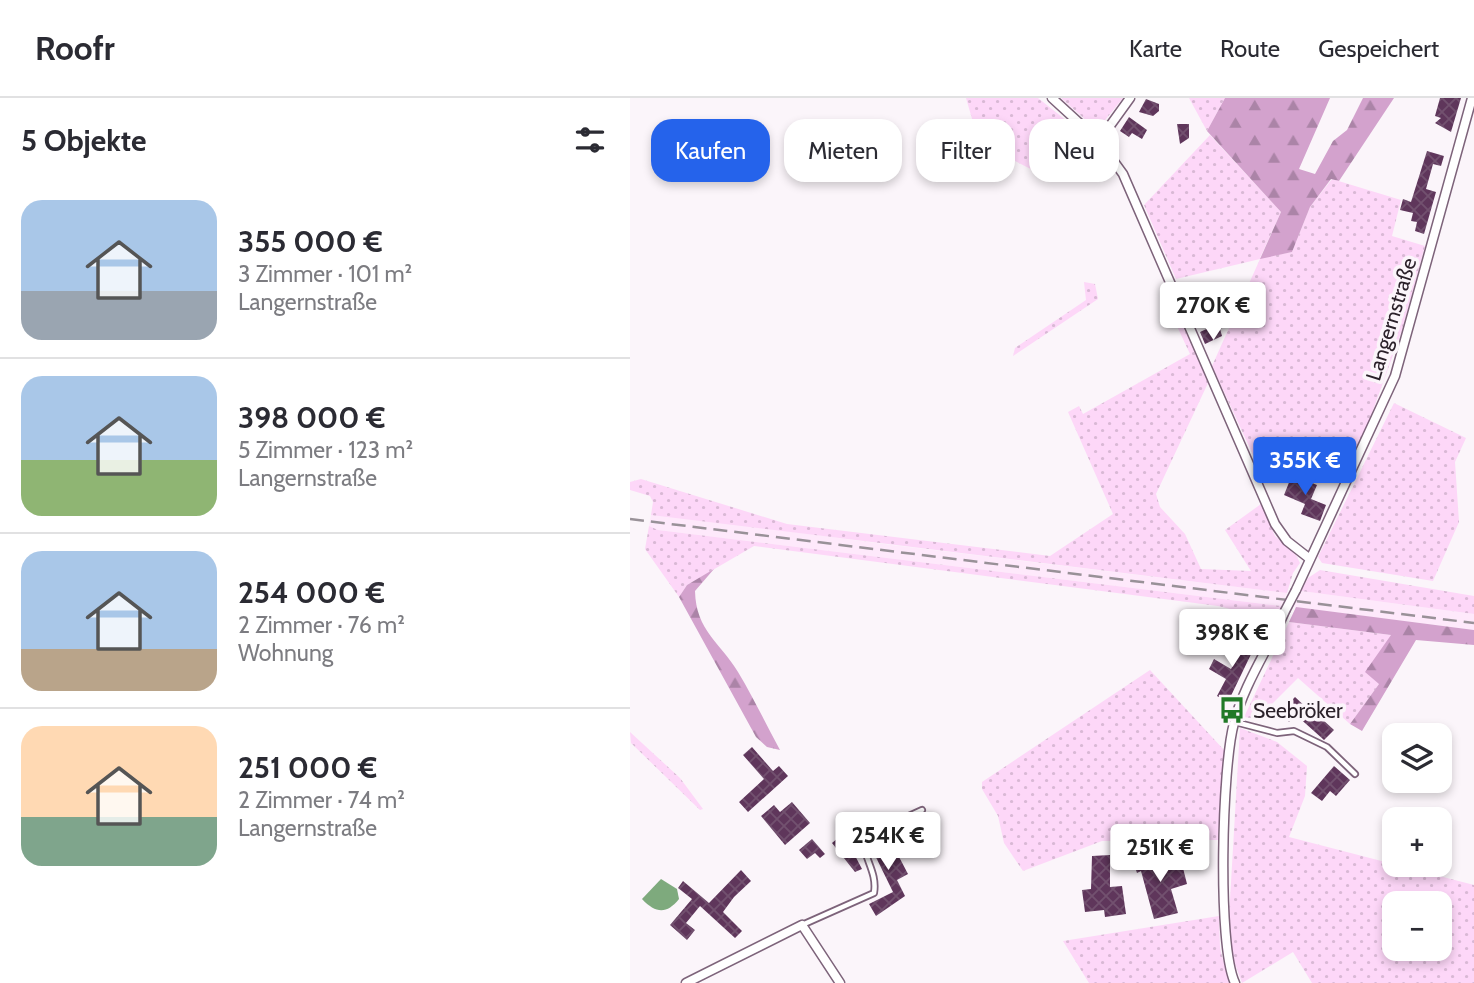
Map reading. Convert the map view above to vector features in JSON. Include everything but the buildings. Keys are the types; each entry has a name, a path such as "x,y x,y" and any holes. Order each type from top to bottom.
{"street":[{"path":"1052,98 1075,119"},
{"path":"1115,119 1130,98"},
{"name":"Langernstraße","path":"1235,983 1226,952 1223,915 1229,757 1234,722 1395,376 1472,98"},
{"path":"1119,168 1275,524 1287,541 1310,559"},
{"path":"686,983 802,925 841,983"}],"lane":[{"path":"1234,722 1278,733 1294,731 1327,747 1355,774"},
{"path":"802,925 874,893 877,879 863,844 865,836 922,810"}],"shaded area":[{"path":"966,98 1038,98 1064,119 1029,119 1029,168 1015,161 1015,119 972,119"},
{"path":"1061,98 1123,98 1106,119 1085,119"},
{"path":"1189,98 1225,98 1207,131"},
{"path":"1210,135 1281,212 1260,258 1292,252 1310,207 1332,179 1401,200 1392,236 1425,246 1402,330 1358,452 1322,438 1305,472 1253,455 1212,366 1260,259 1176,279 1144,205"},
{"path":"1084,282 1095,284 1098,299 1013,356 1015,348 1086,300"},
{"path":"1180,319 1208,383 1156,494 1160,507 1185,534 1201,569 1251,571 1225,530 1261,504 1275,536 1296,555 1300,563 1293,573 1287,593 651,515 653,502 650,496 630,490 630,482 641,479 787,524 1050,556 1113,514 1068,412 1079,406 1083,414 1190,354 1175,322"},
{"path":"1394,403 1466,438 1455,462 1459,522 1433,581 1322,563 1318,557"},
{"path":"651,515 1287,593 1281,606 658,530 649,526"},
{"path":"649,526 658,530 1281,606 1275,620 1218,606 754,546 687,585 679,597 645,549"},
{"path":"1320,570 1474,596 1474,614 1301,591 1308,578"},
{"path":"1301,591 1474,614 1474,630 1294,607"},
{"path":"1289,622 1391,635 1379,684 1350,724 1298,678 1257,719 1244,717"},
{"path":"1150,670 1224,750 1218,840 1102,841 1023,871 1004,843 998,816 982,789 982,782"},
{"path":"1240,728 1277,742 1307,766 1305,796 1289,837 1382,861 1382,877 1443,877 1474,885 1474,983 1312,983 1293,952 1242,983 1231,953 1229,917"},
{"path":"630,732 680,778 703,809 700,810 631,743"},
{"path":"661,879 677,889 679,899 666,910 657,910 642,899"},
{"path":"1219,916 1220,948 1229,983 1089,983 1063,941"}],"green space":[{"path":"1225,98 1330,98 1299,169 1315,174 1333,141 1347,130 1363,98 1394,98 1339,181 1331,179 1310,207 1292,252 1260,259 1281,212 1207,131"},
{"path":"714,569 695,591 700,616 710,635 738,672 780,750 767,747 756,737 679,597 687,585"},
{"path":"1296,607 1474,630 1474,645 1416,640 1362,731 1350,724 1379,684 1365,672 1391,635 1289,622"}],"railway":[{"path":"630,519 1474,623"}],"place":[{"name":"Seebröker","path":"1232,710"}]}
